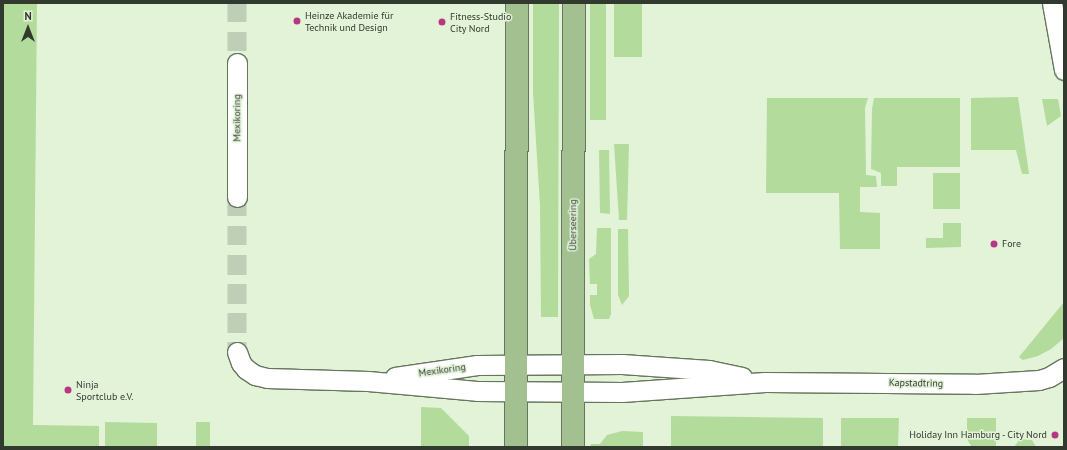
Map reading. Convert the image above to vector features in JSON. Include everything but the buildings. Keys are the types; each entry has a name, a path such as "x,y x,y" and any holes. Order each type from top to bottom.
{"main road":[{"path":"516,447 517,3"},
{"name":"Überseering","path":"573,447 574,3"}],"street":[{"path":"1052,3 1064,70"},
{"name":"Mexikoring","path":"237,63 237,197"},
{"name":"Mexikoring","path":"237,352 241,363 255,375 290,380 368,381 465,391 572,392"},
{"name":"Kapstadtring","path":"572,365 622,364 709,370 765,382"},
{"name":"Mexikoring","path":"368,381 465,366 572,365"},
{"name":"Kapstadtring","path":"572,392 622,392 765,382 988,383 1040,380 1049,377 1064,368"}],"green space":[{"path":"3,3 37,3 33,425 99,426 99,447 3,447"},
{"path":"533,3 559,3 558,317 541,317 540,206 533,93"},
{"path":"590,3 606,3 606,120 590,120"},
{"path":"614,3 642,3 642,57 614,57"},
{"path":"1018,97 1029,174 1022,174 1016,150 971,150 971,98"},
{"path":"767,98 868,98 865,108 866,175 876,176 877,187 860,187 860,212 880,213 880,249 840,249 839,193 766,193"},
{"path":"874,98 960,98 960,167 897,167 897,186 881,186 881,173 871,169 872,109"},
{"path":"1042,99 1058,99 1061,116 1047,126"},
{"path":"614,144 629,144 627,220 619,220"},
{"path":"599,150 609,150 610,214 600,213"},
{"path":"933,173 960,173 960,209 933,209"},
{"path":"943,223 961,223 961,247 926,248 926,238 943,238"},
{"path":"597,228 611,228 611,314 609,319 594,319 590,305 590,295 597,295 597,284 590,284 589,259 596,254"},
{"path":"618,229 628,229 629,296 622,305 618,295"},
{"path":"1064,302 1064,338 1051,349 1038,356 1023,360 1019,357"},
{"path":"421,407 441,408 469,436 469,447 421,447"},
{"path":"671,416 823,418 823,447 671,447"},
{"path":"841,418 899,418 898,447 841,447"},
{"path":"967,418 996,418 996,446 971,446 967,439"},
{"path":"105,422 157,423 157,447 105,447"},
{"path":"196,422 210,422 210,447 196,447"},
{"path":"622,431 643,432 643,447 590,447 591,444 600,444 607,435"},
{"path":"1020,439 1032,440 1036,447 1014,447"}],"tunnel":[{"path":"237,3 237,63"},
{"path":"237,197 237,352"}],"place":[{"name":"Heinze Akademie für Technik und Design","path":"297,21"},
{"name":"Fitness-Studio City Nord","path":"442,22"},
{"name":"Fore","path":"994,244"},
{"name":"Ninja Sportclub e.V.","path":"68,390"},
{"name":"Holiday Inn Hamburg - City Nord","path":"1055,435"}]}
